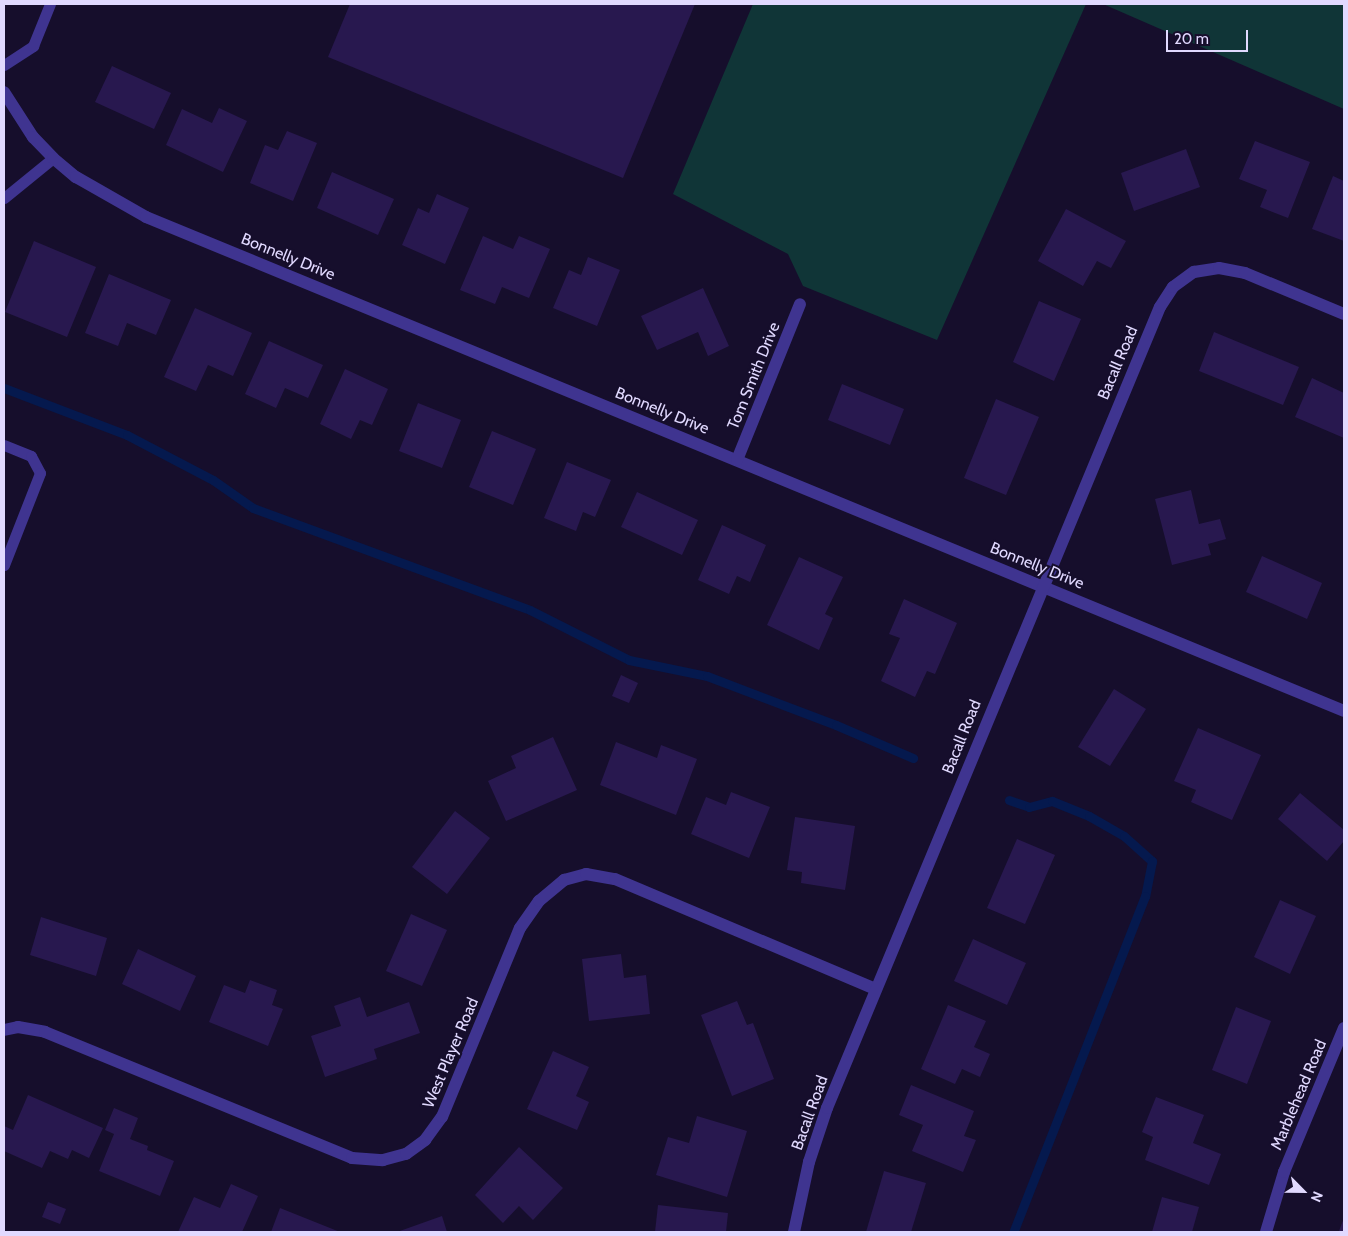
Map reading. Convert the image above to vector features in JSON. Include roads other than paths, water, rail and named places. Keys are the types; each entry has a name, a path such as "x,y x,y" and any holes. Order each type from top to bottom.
{"street":[{"name":"Bonnelly Drive","path":"4,92 33,137 53,158 76,178 146,217 1344,711"},
{"name":"Bacall Road","path":"794,1232 815,1144 876,989 1042,586 1160,307 1173,287 1194,272 1219,268 1244,273 1344,314"},
{"name":"Tom Smith Drive","path":"737,460 800,304"},
{"name":"West Player Road","path":"4,1030 18,1027 45,1032 352,1158 383,1160 412,1149 425,1140 442,1117 520,928 539,901 564,880 586,874 615,879 876,989"},
{"name":"Marblehead Road","path":"1266,1232 1284,1172 1344,1028"}],"lane":[{"path":"4,65 33,46 50,4"},
{"path":"4,198 53,158"},
{"path":"4,446 31,456 40,473 4,565"}],"waterway":[{"path":"4,388 127,435 213,480 253,508 530,610 629,660 707,676 836,725 913,758"},
{"path":"1009,800 1029,807 1052,801 1089,816 1124,836 1152,861 1145,896 1013,1232"}]}
